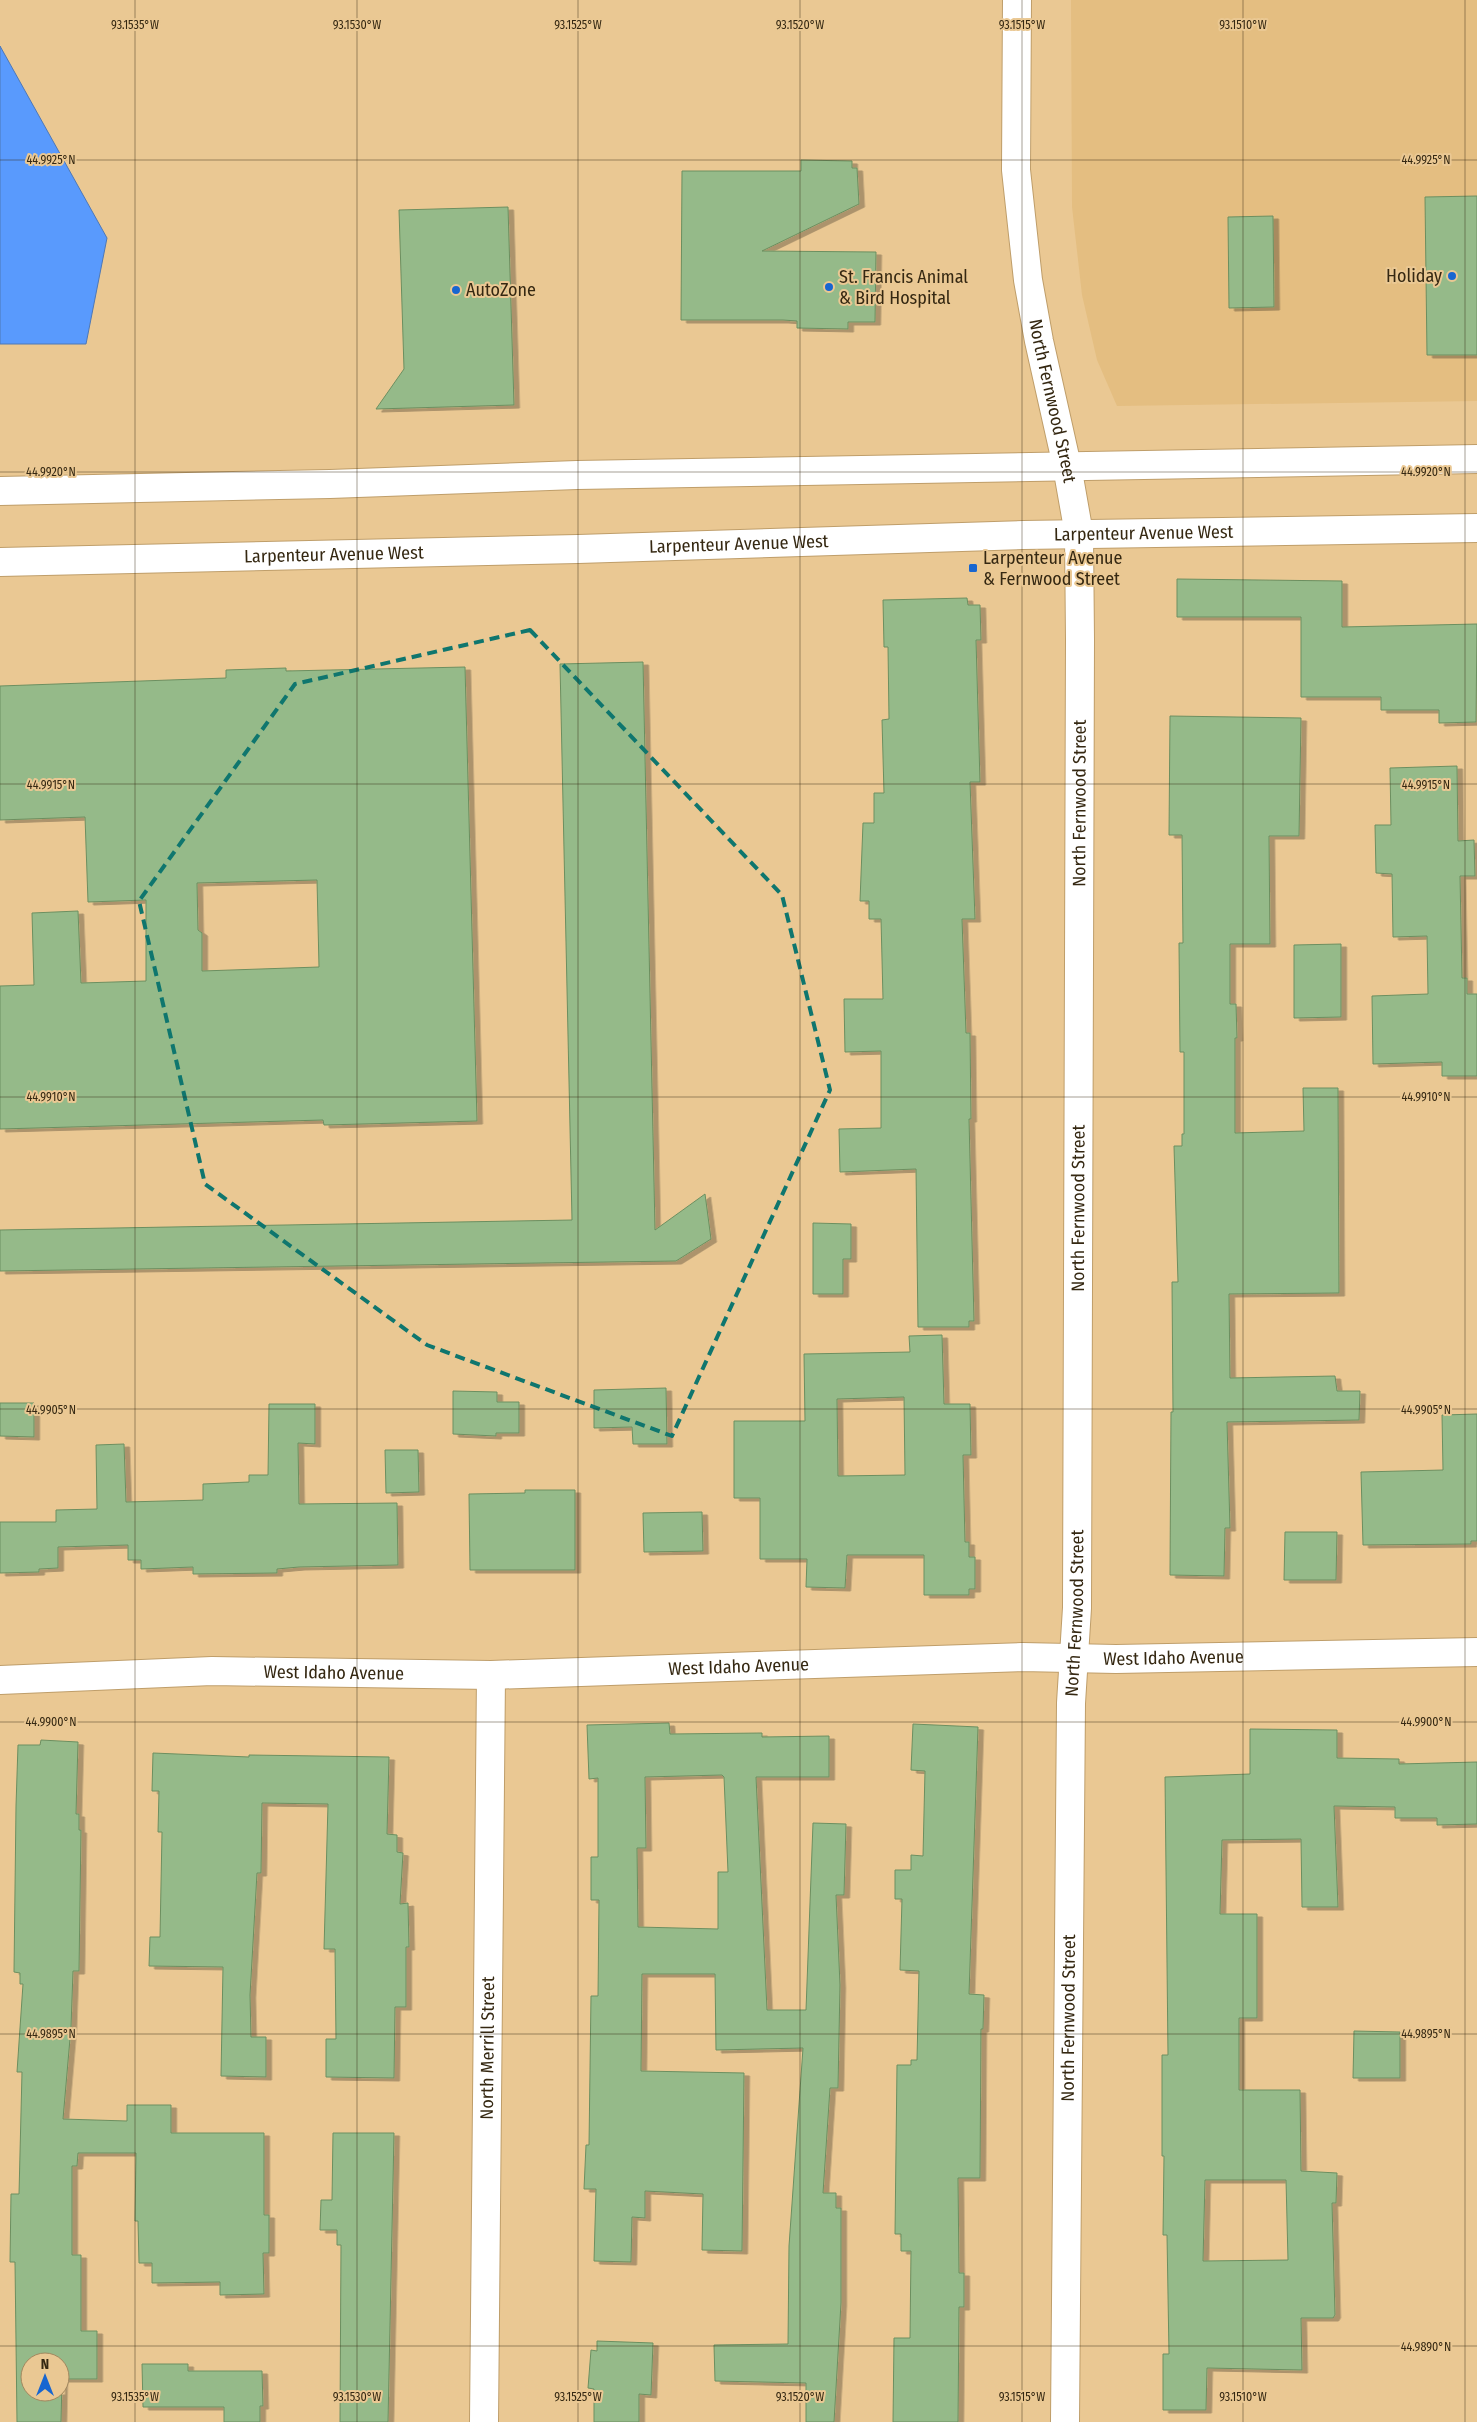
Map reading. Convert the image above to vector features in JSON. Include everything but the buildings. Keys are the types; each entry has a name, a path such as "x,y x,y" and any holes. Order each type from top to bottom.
{"street":[{"name":"North Fernwood Street","path":"1017,0 1016,170 1028,280 1067,466 1078,534 1080,640 1077,1528 1071,1723 1065,2422"},
{"path":"0,491 330,484 586,475 1477,459"},
{"name":"Larpenteur Avenue West","path":"0,562 1078,534 1477,528"},
{"name":"West Idaho Avenue","path":"0,1680 212,1671 491,1675 1022,1657 1074,1658 1477,1652"},
{"name":"North Merrill Street","path":"484,2422 491,1675"}],"highlighted area":[{"path":"530,630 782,895 830,1090 672,1436 427,1345 205,1184 139,901 295,684"}],"shaded area":[{"path":"1071,0 1477,0 1477,401 1117,406 1097,360 1082,295 1072,207"}],"water":[{"path":"0,46 107,238 86,344 0,344"}],"place":[{"name":"Holiday","path":"1452,276"},
{"name":"St. Francis Animal & Bird Hospital","path":"829,287"},
{"name":"AutoZone","path":"456,290"},
{"name":"Larpenteur Avenue & Fernwood Street","path":"973,568"}]}
